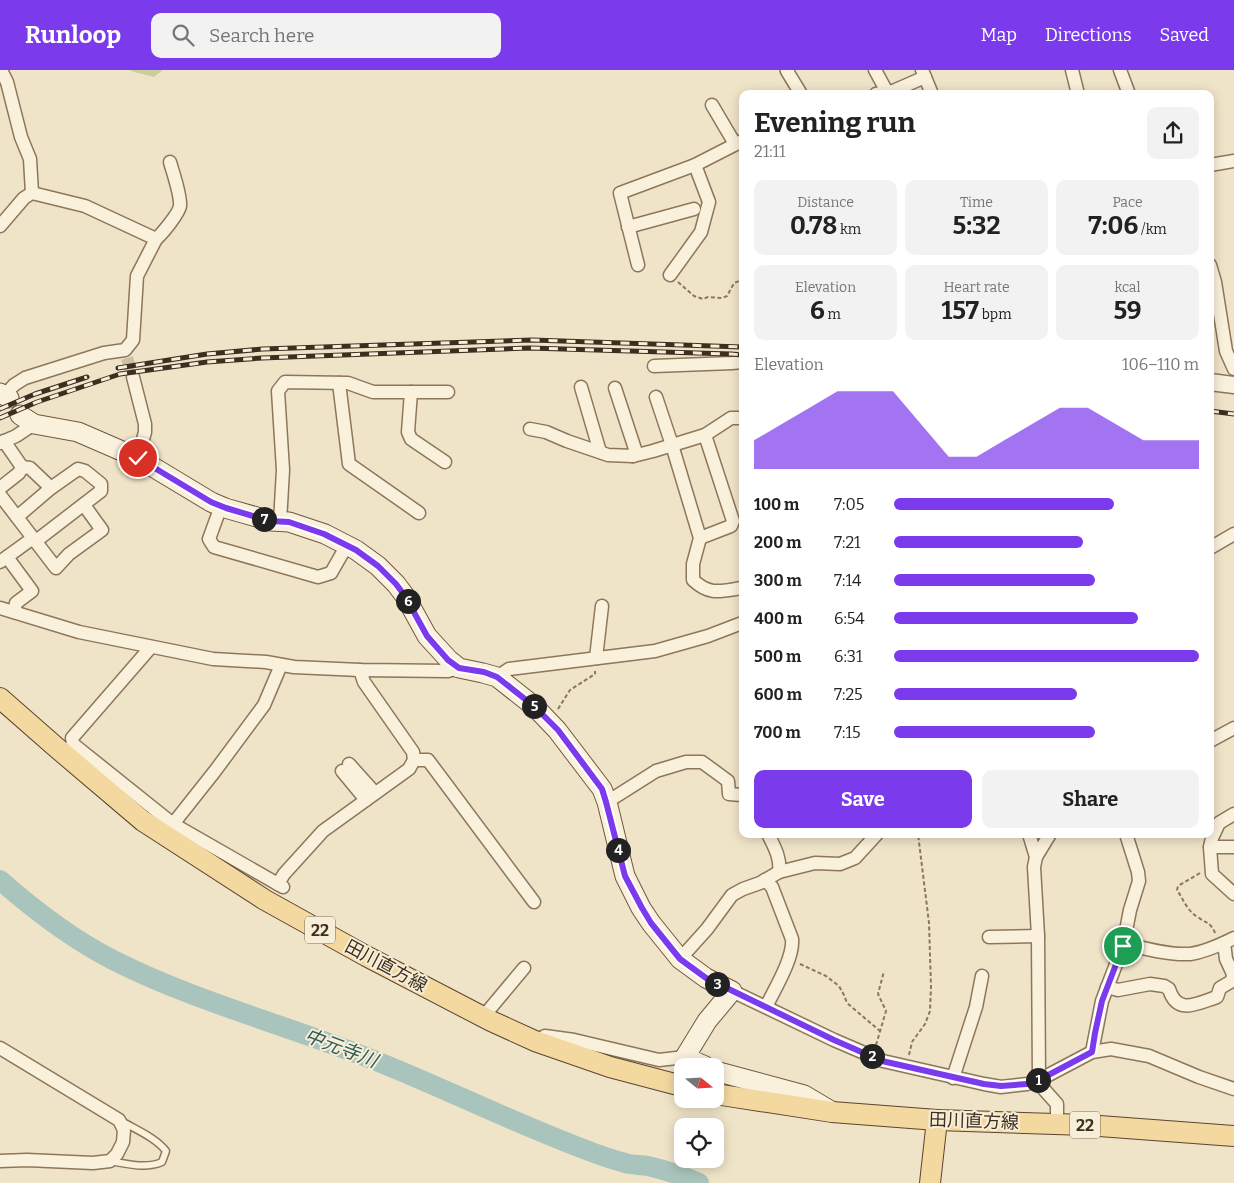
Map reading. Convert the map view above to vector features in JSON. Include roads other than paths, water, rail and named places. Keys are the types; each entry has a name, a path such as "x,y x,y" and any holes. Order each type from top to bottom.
{"main road":[{"path":"27,420 78,432 138,458 220,506 270,521 289,522 324,534 356,550 378,566 396,584 405,596 427,636 448,660 459,668 484,672 497,677 535,707 558,730 602,789 625,876 651,923 680,959 706,978 732,991 707,1021 685,1058"},
{"name":"田川直方線","path":"0,698 143,821 264,900 483,1017 535,1041 610,1067 674,1084"},
{"path":"724,1073 804,1095 832,1112"},
{"name":"田川直方線","path":"724,1095 936,1128 1057,1124 1234,1136"},
{"path":"930,1183 936,1128"}],"street":[{"path":"1,70 7,82 30,159 32,193"},
{"path":"788,70 799,90"},
{"path":"875,70 881,90"},
{"path":"1072,70 1077,90"},
{"path":"1120,70 1128,90"},
{"path":"895,90 923,74 930,90"},
{"path":"638,265 620,193 694,165 739,143 712,105"},
{"path":"1214,164 1234,161"},
{"path":"5,395 14,385 25,378 104,353 126,354 133,340 137,276 156,239 164,232 180,207 170,162"},
{"path":"670,276 701,232 709,202 694,165"},
{"path":"0,226 24,198 32,193 85,206 156,239"},
{"path":"628,227 694,209"},
{"path":"1214,280 1226,351 1234,370"},
{"path":"654,366 739,362"},
{"path":"133,377 145,424 145,432 138,458"},
{"path":"280,522 283,470 278,391 285,382 348,383 373,392 448,392"},
{"path":"1214,382 1234,385"},
{"path":"339,383 349,464 420,513"},
{"path":"581,387 600,452"},
{"path":"615,388 635,449 633,456"},
{"path":"411,392 408,432 411,439 445,462"},
{"path":"656,397 700,538 692,564 693,580 701,587 715,592 739,588"},
{"path":"530,429 546,432 608,455 633,456 705,435 731,418 739,418"},
{"path":"27,420 16,436 2,442 22,467 30,468 51,488"},
{"path":"700,538 731,526 733,522 705,435"},
{"path":"0,488 19,473 22,467"},
{"path":"14,612 16,603 32,591 4,559 84,505 101,491 101,484 85,471 78,469 17,516"},
{"path":"0,495 56,568 69,554 102,530 84,505"},
{"path":"220,506 209,539 214,547 318,578 331,573 346,545"},
{"path":"1214,546 1234,534"},
{"path":"596,658 602,606"},
{"path":"0,608 79,632 213,659 266,662 294,667 360,670 448,671 459,668"},
{"path":"497,677 509,669 655,651 708,636 739,624"},
{"path":"151,647 72,738 73,744 174,824 281,886 284,874 323,832 408,769 414,760 413,752 364,682 360,670"},
{"path":"174,824 216,771 264,705 281,665"},
{"path":"1214,738 1234,728"},
{"path":"414,760 428,760 534,902"},
{"path":"606,802 656,771 686,762 702,762 728,781 729,794 739,795"},
{"path":"345,767 371,797"},
{"path":"1214,834 1219,823 1234,814"},
{"path":"770,838 780,865 778,872"},
{"path":"680,959 707,929 732,895 766,880 778,872 815,863 840,864 855,858 873,838"},
{"path":"1030,838 1036,857"},
{"path":"1048,838 1036,857 1034,867 1038,936 1039,1080 1041,1086 1057,1104 1057,1124"},
{"path":"1092,1052 1100,1009 1124,943 1130,910 1139,880 1127,838"},
{"path":"1212,838 1210,847 1212,874 1234,894"},
{"path":"1210,847 1234,847"},
{"path":"766,880 772,887 793,945 766,1008"},
{"path":"989,937 1038,936"},
{"path":"1107,987 1118,990 1150,984 1164,986 1169,989 1171,997 1179,1004 1187,1007 1217,997 1220,988 1232,981 1233,974 1226,960 1226,942 1192,954 1144,949 1124,943"},
{"path":"483,1017 524,968"},
{"path":"953,1078 976,1007 982,976"},
{"path":"732,991 882,1061 953,1078 1001,1086 1027,1084 1039,1080 1092,1052 1111,1049 1149,1056 1198,1077 1234,1089"},
{"path":"535,1041 545,1036 574,1040 659,1060 674,1059"},
{"path":"0,1048 119,1120 124,1130 123,1142 117,1154 110,1161 92,1163 27,1160 0,1162"}],"lane":[{"path":"110,1161 133,1165 156,1165 162,1162 165,1157 166,1151 162,1146 119,1120"}],"waterway":[{"name":"中元寺川","path":"0,880 68,933 98,952 143,974 205,999 361,1055 526,1126 611,1159 661,1169 699,1183"}],"tunnel":[{"path":"127,358 133,377"}],"railway":[{"path":"118,368 207,354 263,349 532,340 739,347"},
{"path":"0,418 37,402 120,374 207,362 262,358 529,348 739,355"},
{"path":"0,409 35,394 87,377"},
{"path":"1214,412 1234,414"}]}
